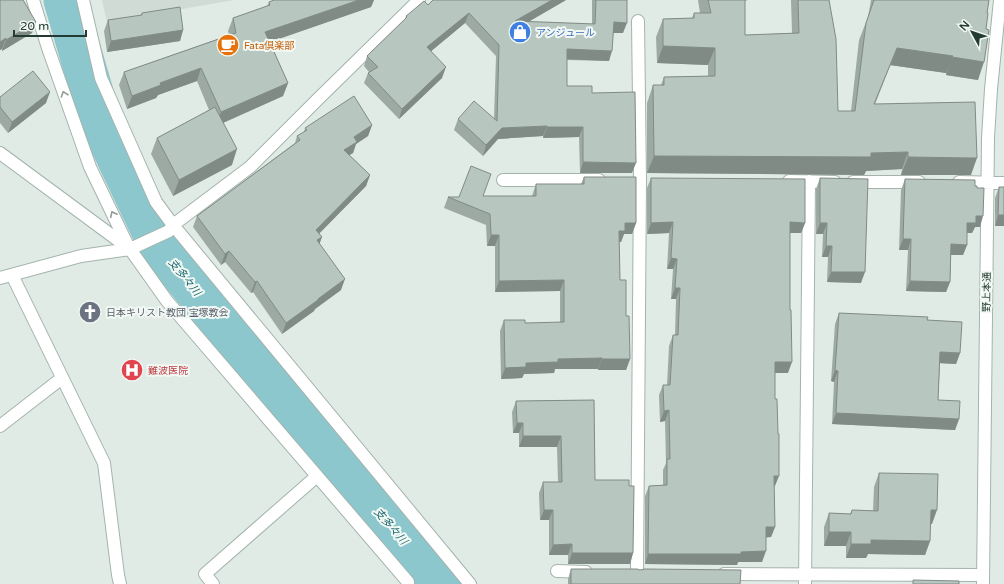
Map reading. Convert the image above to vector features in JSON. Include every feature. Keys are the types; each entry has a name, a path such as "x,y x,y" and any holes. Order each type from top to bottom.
{"street":[{"path":"33,0 48,48 90,167 133,248 167,301 409,583"},
{"path":"83,0 101,78 156,202 171,228 470,584"},
{"path":"0,278 81,256 133,248 171,228 250,166 420,0"},
{"name":"野上本通","path":"983,580 988,138 991,89 1000,0"},
{"path":"623,572 641,573 638,20"},
{"path":"0,153 133,248"},
{"path":"503,180 609,180"},
{"path":"625,180 655,180"},
{"path":"779,181 933,182"},
{"path":"805,579 809,181"},
{"path":"948,182 1004,183"},
{"path":"12,275 104,463 120,584"},
{"path":"0,426 62,378"},
{"path":"213,584 205,574 317,476"},
{"path":"556,571 601,572"},
{"path":"709,573 805,579 983,580"}],"shaded area":[{"path":"102,0 234,0 107,22"}],"building":[{"path":"0,0 23,0 36,22 0,42"},
{"path":"274,0 359,0 265,32 288,83 221,112 201,68 160,83 161,85 132,96 124,72 236,33 233,18 270,5 269,2"},
{"path":"433,0 552,0 515,21 595,24 596,0 627,0 627,23 614,22 612,51 567,49 567,86 592,86 592,93 635,92 636,163 583,162 583,127 547,126 502,128 486,145 458,119 474,101 497,121 499,45 469,13 427,47 446,67 402,109 368,73 378,67 367,56 407,17 406,16 424,1 428,5"},
{"path":"708,0 745,0 745,35 799,33 798,0 829,0 836,39 838,111 855,111 866,23 874,0 989,0 986,29 989,30 984,62 897,48 874,104 975,102 977,158 908,157 908,152 871,153 871,157 654,156 653,85 664,85 664,77 715,76 715,48 663,46 663,19 694,18 694,13 711,13"},
{"path":"180,7 183,30 111,41 108,20"},
{"path":"33,71 50,92 12,122 0,107 0,97"},
{"path":"354,96 372,125 354,137 357,142 344,150 370,175 316,230 322,237 317,240 345,279 286,323 257,281 255,282 229,251 225,254 197,216 300,140 297,136 307,130 305,128"},
{"path":"215,107 237,149 179,180 157,138"},
{"path":"471,166 491,174 483,196 536,196 536,184 584,184 584,177 636,177 636,223 625,223 625,231 619,231 620,280 626,280 626,316 629,316 630,359 558,359 558,362 526,363 526,367 505,368 504,320 525,320 525,323 564,322 564,280 499,281 499,235 491,235 490,214 448,197 459,197"},
{"path":"651,178 805,179 805,223 790,222 790,310 792,362 775,362 775,399 777,399 779,434 779,476 774,476 775,527 766,527 766,551 741,552 741,554 648,554 649,486 667,485 667,459 670,459 669,410 664,411 663,385 670,385 673,335 678,335 680,288 675,288 677,259 671,258 673,222 651,223"},
{"path":"820,178 868,179 865,272 831,272 832,246 826,246 827,223 820,223"},
{"path":"905,179 975,180 975,186 977,186 977,188 984,188 983,216 976,216 976,223 967,223 967,245 951,244 950,282 910,281 911,239 903,239"},
{"path":"999,187 1004,187 1004,215 998,215"},
{"path":"839,313 928,317 927,320 962,322 960,353 940,352 938,400 960,401 959,419 836,413 838,371 835,370"},
{"path":"594,400 595,480 629,480 629,486 634,486 633,553 572,553 572,544 553,545 553,510 544,510 543,482 562,482 561,436 523,436 523,423 517,423 516,401"},
{"path":"879,473 938,474 937,510 931,510 930,541 871,540 871,544 851,544 851,532 829,532 829,513 851,514 852,510 878,511"},
{"path":"571,569 741,570 740,584 571,584"},
{"path":"913,580 959,581 959,584 913,584"}],"waterway":[{"name":"支多々川","path":"65,0 100,120 161,248 317,439 441,584"}],"place":[{"name":"アンジュール","path":"520,32"},
{"name":"Fata倶楽部","path":"228,45"},
{"name":"日本キリスト教団 宝塚教会","path":"90,312"},
{"name":"難波医院","path":"132,370"}]}
